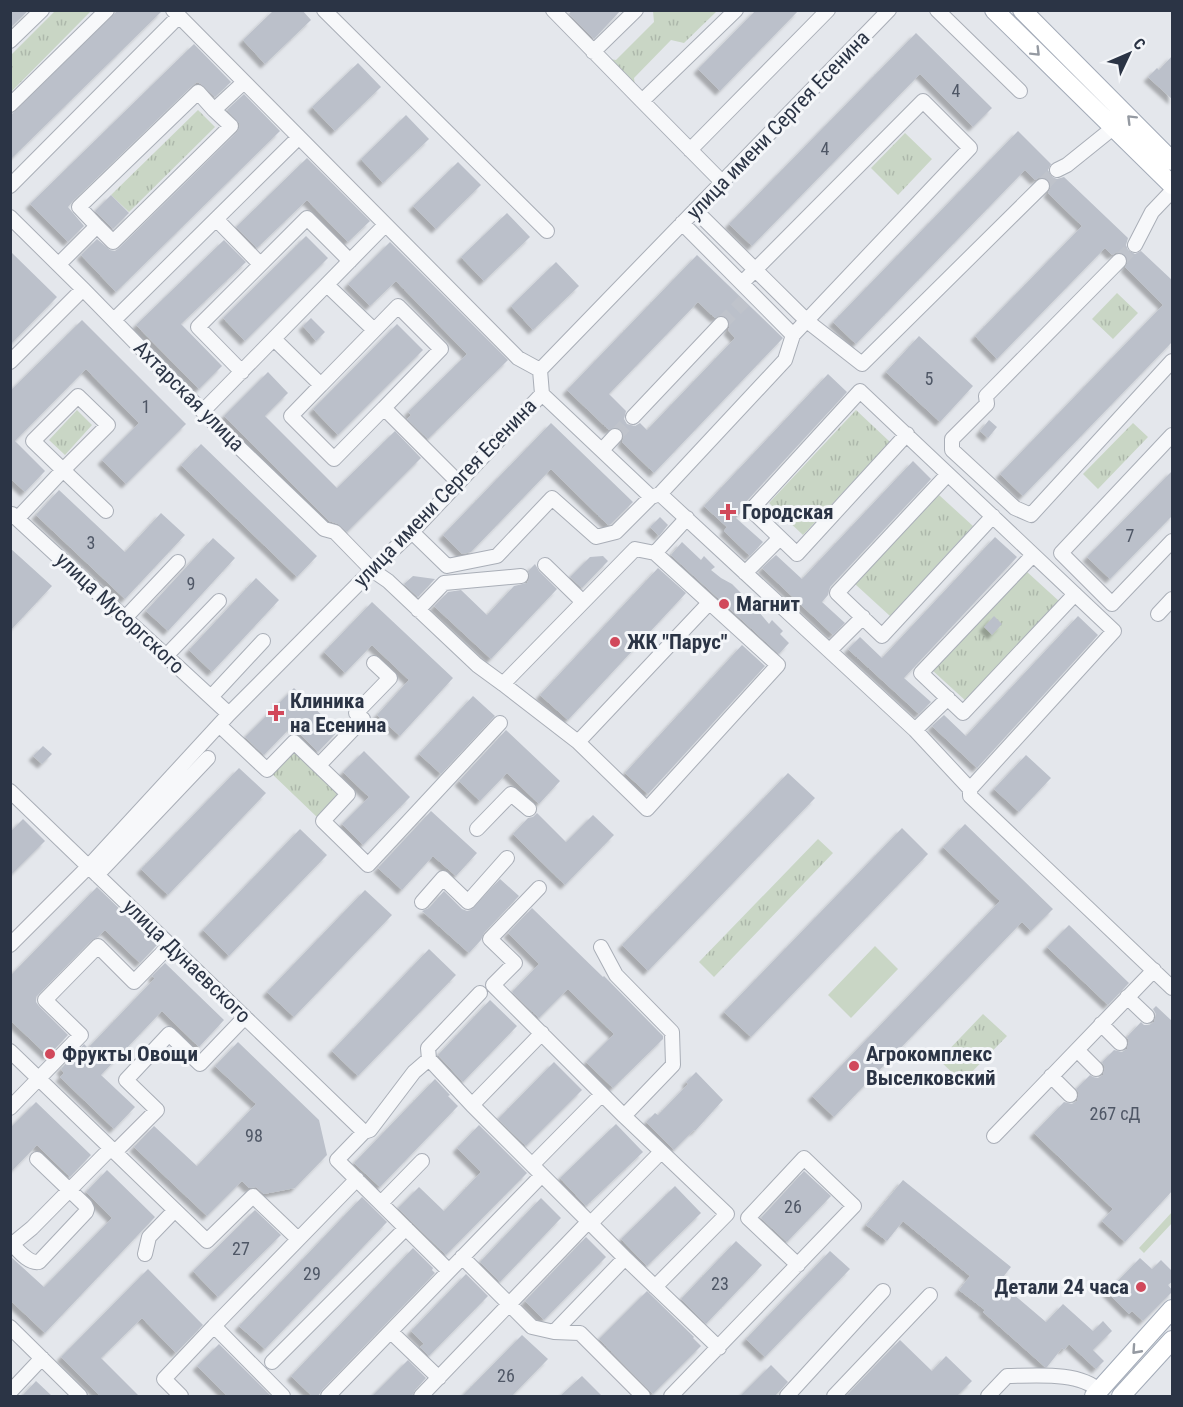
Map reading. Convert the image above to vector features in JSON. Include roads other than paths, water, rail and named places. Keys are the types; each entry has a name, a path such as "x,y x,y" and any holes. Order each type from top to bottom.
{"main road":[{"path":"994,10 1173,185"},
{"path":"1022,10 1173,161"},
{"path":"1096,1394 1173,1309"},
{"path":"1121,1396 1173,1340"}],"street":[{"path":"10,41 42,10"},
{"path":"10,105 107,10"},
{"path":"324,10 547,231"},
{"path":"554,10 722,182"},
{"path":"593,52 636,10"},
{"path":"642,101 736,10"},
{"path":"690,150 828,10"},
{"name":"улица имени Сергея Есенина","path":"10,945 93,871 224,719 412,532 542,394 540,370 889,10"},
{"path":"937,10 1020,91"},
{"path":"10,186 176,14 518,358 540,370"},
{"path":"214,110 243,83"},
{"path":"198,92 214,110 231,126 113,242 79,207 198,92"},
{"path":"412,532 447,566 497,556 552,498 596,537 616,531 655,495 785,360 793,335 970,148 923,101 755,270 746,292"},
{"path":"1058,170 1113,128"},
{"path":"114,320 298,138"},
{"path":"695,210 807,321 862,364 1042,186"},
{"path":"1135,245 1152,212 1173,191"},
{"name":"Ахтарская улица","path":"10,217 324,529 335,532 372,570 388,581 477,665 578,742 647,809 778,665 709,603"},
{"path":"242,372 198,327 307,218 350,261"},
{"path":"216,219 260,264"},
{"path":"682,223 746,292 793,335"},
{"path":"203,411 385,225"},
{"path":"59,264 97,226"},
{"path":"1119,261 986,396 987,404 952,440 952,450 1015,508 1031,515 1173,362"},
{"path":"327,285 374,330"},
{"path":"10,362 83,289"},
{"path":"398,306 441,349 334,459 291,416 321,385 398,306"},
{"path":"633,417 722,324"},
{"path":"274,339 321,385"},
{"path":"907,434 797,554 751,510 860,391 907,434 1114,631 970,789 970,796 1173,988"},
{"path":"542,394 602,450 655,495 687,518 915,730 970,789"},
{"path":"14,516 63,470 108,425 78,396 33,441 63,470 106,511"},
{"path":"384,408 458,482"},
{"path":"1173,435 1061,553 1112,604 1173,541"},
{"path":"602,450 615,436"},
{"path":"948,474 837,593 882,636 993,516"},
{"name":"улица Мусоргского","path":"14,516 211,697 224,719 267,770 294,742 319,765"},
{"path":"655,554 687,518"},
{"path":"745,573 780,538"},
{"path":"503,684 635,549 655,554 709,603 578,742"},
{"path":"1033,555 921,673 963,713 1075,594"},
{"path":"125,618 178,562"},
{"path":"545,565 583,602"},
{"path":"418,610 444,583 521,576"},
{"path":"1158,614 1173,599"},
{"path":"166,656 219,600"},
{"path":"830,650 863,617"},
{"path":"211,697 263,641"},
{"path":"374,663 390,678 319,765 348,794 323,821 368,865 500,723"},
{"path":"915,730 948,698"},
{"path":"93,871 208,758"},
{"name":"улица Дунаевского","path":"10,791 364,1132"},
{"path":"477,829 511,794 529,809"},
{"path":"422,902 443,878 468,902 507,858"},
{"path":"538,888 490,939 514,963 493,985 624,1116 727,1214 655,1287"},
{"path":"10,1108 81,1035 45,1000 98,946 134,982 170,945"},
{"path":"601,947 616,975 672,1032 673,1065 624,1116"},
{"path":"994,1136 1154,970"},
{"path":"480,993 428,1048 429,1059 625,1258 719,1348"},
{"path":"1127,997 1147,1016"},
{"path":"37,1159 70,1190 86,1207 87,1212 39,1262 35,1263 11,1244 29,1232 70,1190 157,1110 126,1080 169,1035 200,1064 245,1017"},
{"path":"1101,1024 1120,1043"},
{"path":"472,1105 542,1033"},
{"path":"1077,1050 1096,1069"},
{"path":"10,1051 207,1240 253,1196 298,1239"},
{"path":"429,1059 414,1072 370,1130 364,1132 337,1160 449,1271"},
{"path":"1051,1076 1070,1095"},
{"path":"328,1396 462,1257 602,1094"},
{"path":"421,1396 509,1304 662,1152"},
{"path":"671,1396 719,1348 798,1265 854,1206 804,1158 748,1218 798,1265"},
{"path":"381,1203 422,1161"},
{"path":"181,1396 164,1379 357,1179"},
{"path":"145,1254 149,1237 175,1210"},
{"path":"272,1362 406,1228"},
{"path":"462,1257 532,1327 554,1332 580,1333 643,1396"},
{"path":"554,1332 625,1258"},
{"path":"787,1396 883,1291"},
{"path":"834,1396 930,1294"},
{"path":"214,1326 284,1396"},
{"path":"10,1327 80,1396"},
{"path":"391,1332 439,1377"},
{"path":"10,1392 42,1358"},
{"path":"988,1396 1007,1376 1071,1377 1093,1384 1096,1394"}],"tunnel":[{"path":"1042,186 1057,170"},
{"path":"1119,261 1135,245"},
{"path":"721,324 744,301"},
{"path":"615,436 633,417"}],"place":[{"name":"Городская","path":"728,512"},
{"name":"Магнит","path":"724,604"},
{"name":"ЖК \"Парус\"","path":"615,642"},
{"name":"Клиника на Есенина","path":"276,713"},
{"name":"Фрукты Овощи","path":"50,1054"},
{"name":"Агрокомплекс Выселковский","path":"854,1066"},
{"name":"Детали 24 часа","path":"1141,1287"}]}
